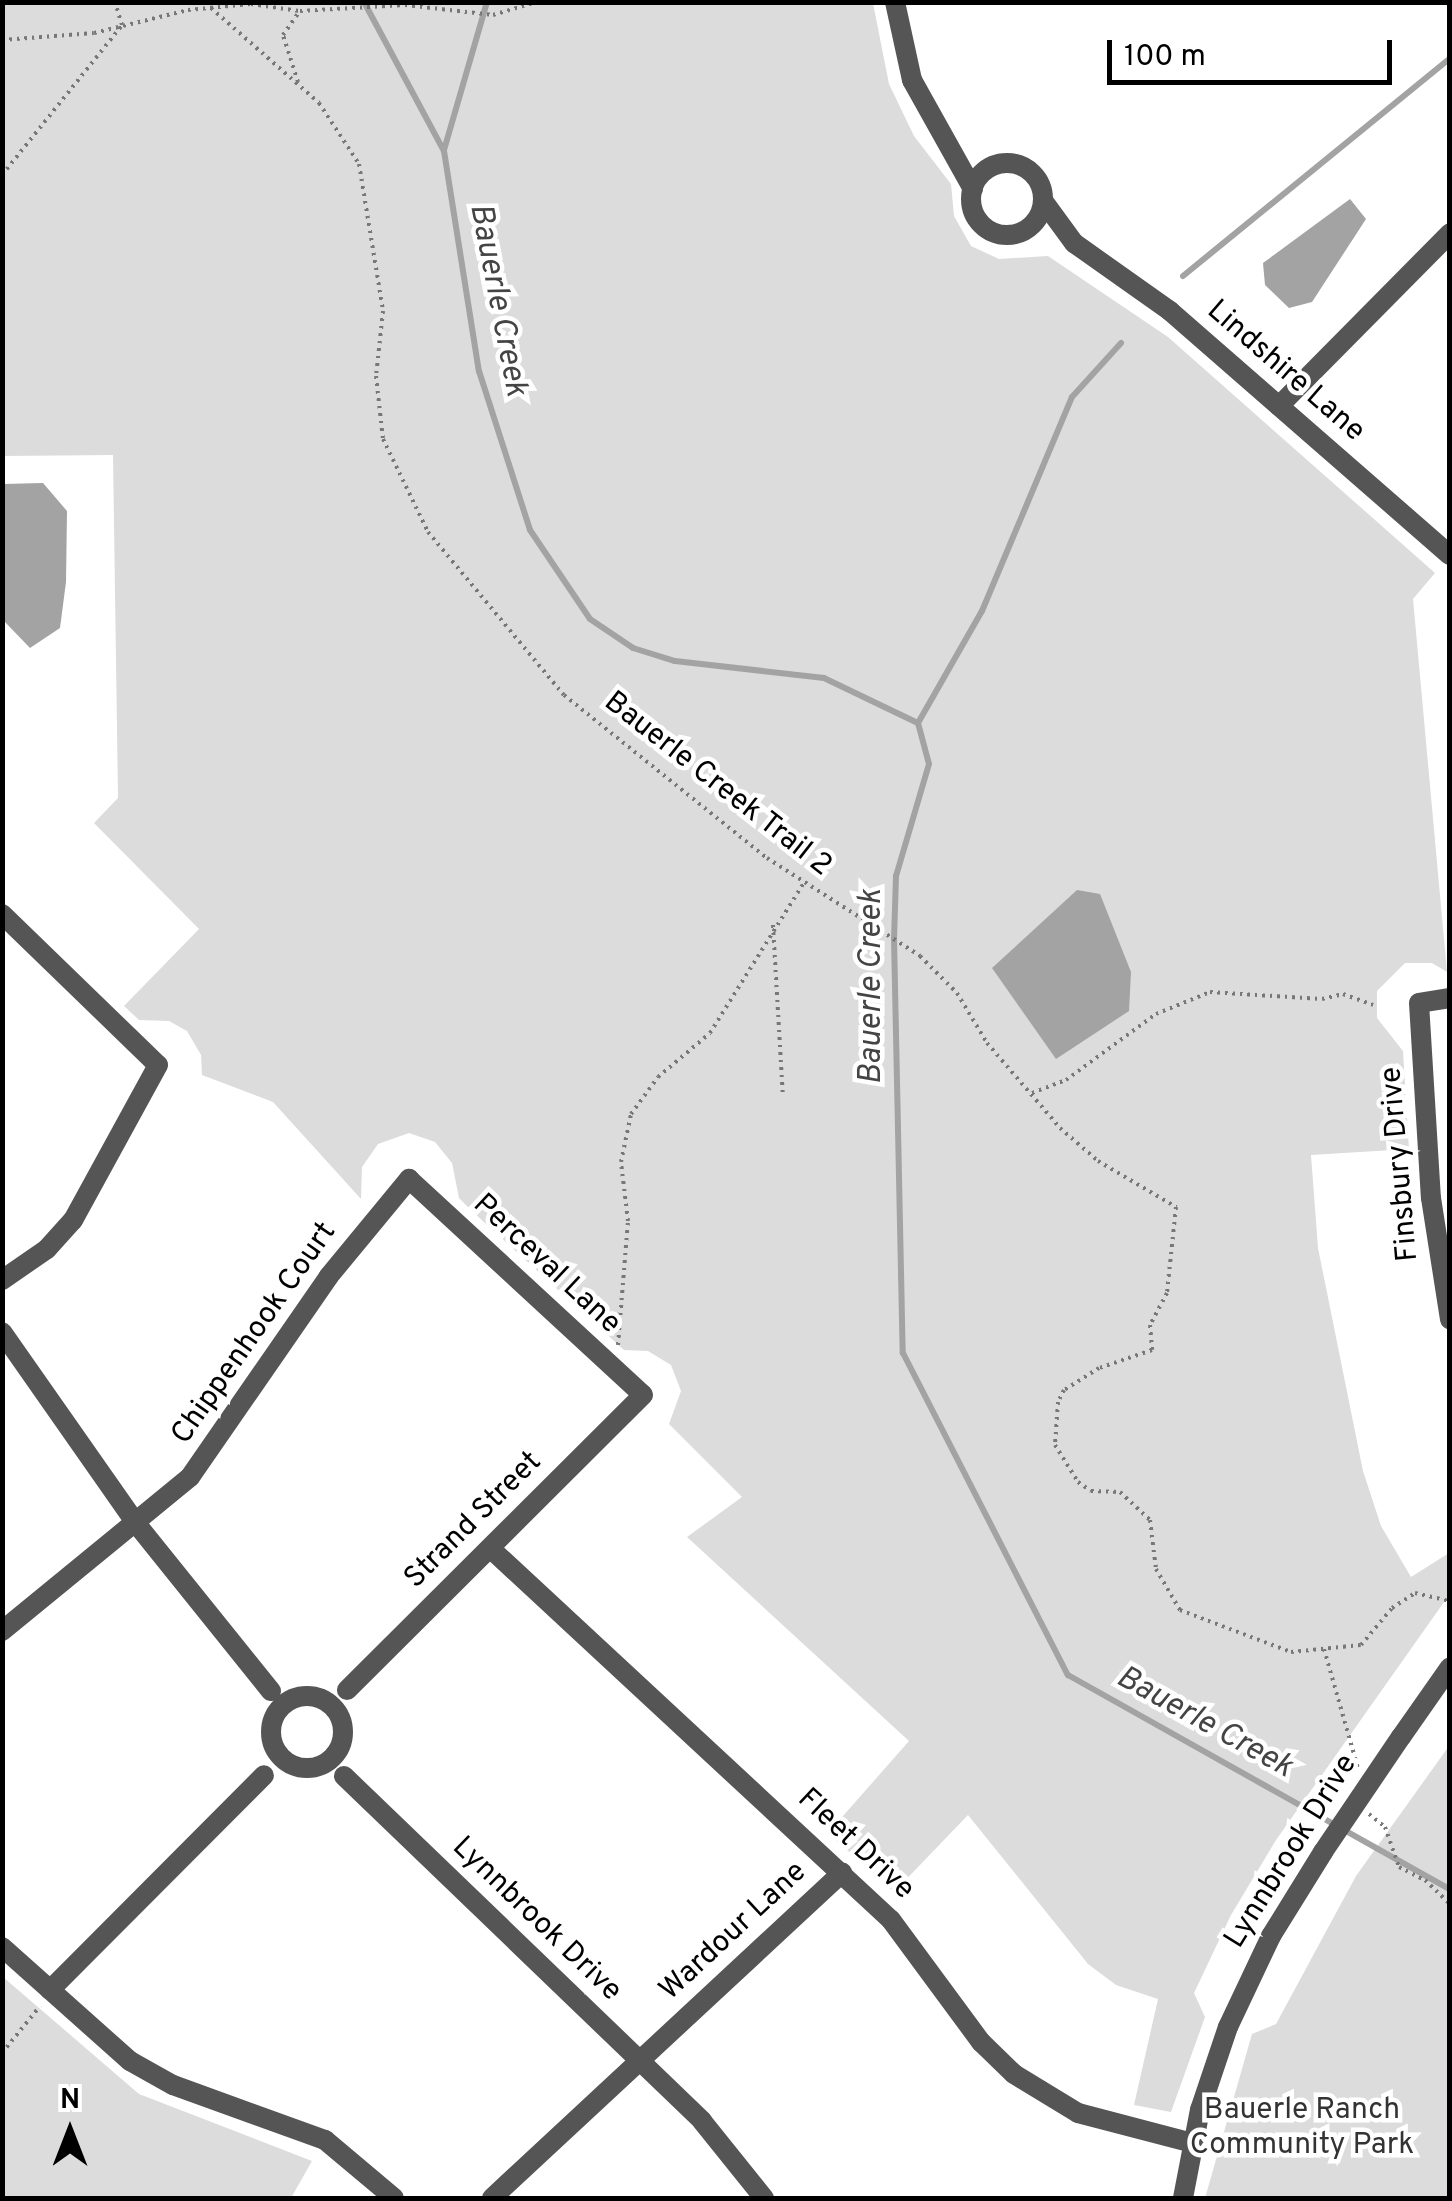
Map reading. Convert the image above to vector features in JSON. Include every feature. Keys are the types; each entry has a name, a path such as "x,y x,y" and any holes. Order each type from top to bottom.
{"street":[{"name":"Lindshire Lane","path":"895,2 908,70 972,189 980,223 1001,234 1024,231 1074,243"},
{"name":"Lindshire Lane","path":"945,142 996,164 1030,171 1044,202 1074,243 1170,311 1450,556"},
{"path":"972,189 996,164"},
{"path":"1024,231 1044,202"},
{"path":"1279,406 1450,233"},
{"path":"2,914 158,1065 73,1220 47,1249 2,1280"},
{"name":"Finsbury Drive","path":"1450,998 1419,1003 1450,1320"},
{"name":"Perceval Lane","path":"409,1178 643,1395"},
{"name":"Chippenhook Court","path":"2,1631 204,1460 329,1276 409,1178"},
{"path":"2,1332 134,1522 271,1691 276,1714 274,1748 264,1775"},
{"name":"Strand Street","path":"324,1700 348,1690 643,1395"},
{"name":"Fleet Drive","path":"490,1548 906,1936 981,2042 1032,2088 1105,2122 1192,2143"},
{"name":"Lynnbrook Drive","path":"1182,2198 1192,2143 1236,2010 1271,1936 1323,1852 1450,1667"},
{"name":"Strand Street","path":"340,1716 348,1690"},
{"path":"271,1691 292,1699 324,1700 340,1716 339,1750 344,1776"},
{"path":"276,1714 292,1699"},
{"path":"274,1748 290,1764"},
{"path":"45,1998 264,1775 290,1764 318,1767 339,1750"},
{"name":"Lynnbrook Drive","path":"318,1767 344,1776 640,2061 702,2121 764,2198"},
{"name":"Wardour Lane","path":"492,2198 842,1873"},
{"path":"2,1947 45,1998 130,2061 174,2085 314,2134 347,2154 394,2198"}],"path":[{"path":"115,2 122,25"},
{"path":"2,40 62,38 211,8 251,4 300,10 405,5 493,15 536,2"},
{"name":"Bauerle Creek Trail 2","path":"211,8 298,82 359,164 383,311 376,376 383,439 428,532 564,695 804,884 920,956 957,993 986,1043 1098,1161 1176,1207 1167,1293 1150,1325 1152,1350 1099,1368 1064,1390 1055,1445 1078,1482 1091,1491 1120,1492 1150,1520 1156,1568 1180,1610 1291,1652 1347,1651 1374,1636 1404,1598 1425,1592 1450,1601"},
{"path":"298,82 283,34 300,10"},
{"path":"2,175 122,25"},
{"path":"618,1345 628,1221 625,1132 658,1077 710,1033 773,925 804,884"},
{"path":"773,925 784,1096"},
{"path":"1031,1093 1066,1080 1156,1014 1210,992 1322,999 1343,994 1373,1005"},
{"path":"2,2053 45,1998"}],"green space":[{"path":"2,3 873,3 889,84 914,136 951,184 954,216 971,246 999,259 1048,256 1168,337 1435,573 1413,599 1447,972 1432,963 1405,963 1377,991 1377,1018 1403,1051 1409,1149 1311,1155 1318,1248 1363,1471 1381,1526 1411,1577 1449,1553 1449,1595 1276,1840 1231,1915 1194,1993 1205,2017 1171,2112 1134,2105 1158,1999 1116,1985 1088,1964 968,1815 894,1892 828,1833 909,1741 687,1537 742,1497 669,1424 681,1391 671,1365 648,1351 624,1350 473,1212 459,1198 452,1163 435,1142 409,1133 378,1144 362,1167 361,1199 273,1102 202,1075 201,1055 187,1031 169,1021 139,1020 124,1006 199,929 94,823 118,798 113,455 3,456"},
{"name":"Bauerle Ranch Community Park","path":"1449,1746 1449,2198 1205,2198 1252,2034 1276,2024 1356,1876"},
{"path":"3,1977 139,2094 312,2161 291,2198 3,2198"}],"shaded area":[{"path":"1350,199 1366,219 1312,302 1289,308 1265,285 1263,263"},
{"path":"43,483 67,511 66,582 60,628 30,648 3,620 3,484"},
{"path":"1077,890 1100,894 1131,972 1129,1011 1056,1059 992,968"}],"waterway":[{"name":"Bauerle Creek","path":"364,2 444,151 479,371 530,530 590,619 633,648 675,661 824,678 918,723 929,764 896,876 894,938 903,1353 1068,1675 1450,1889"},
{"path":"444,150 487,2"},
{"path":"1183,276 1450,58"},
{"path":"918,723 982,611 1072,397 1121,343"}]}
